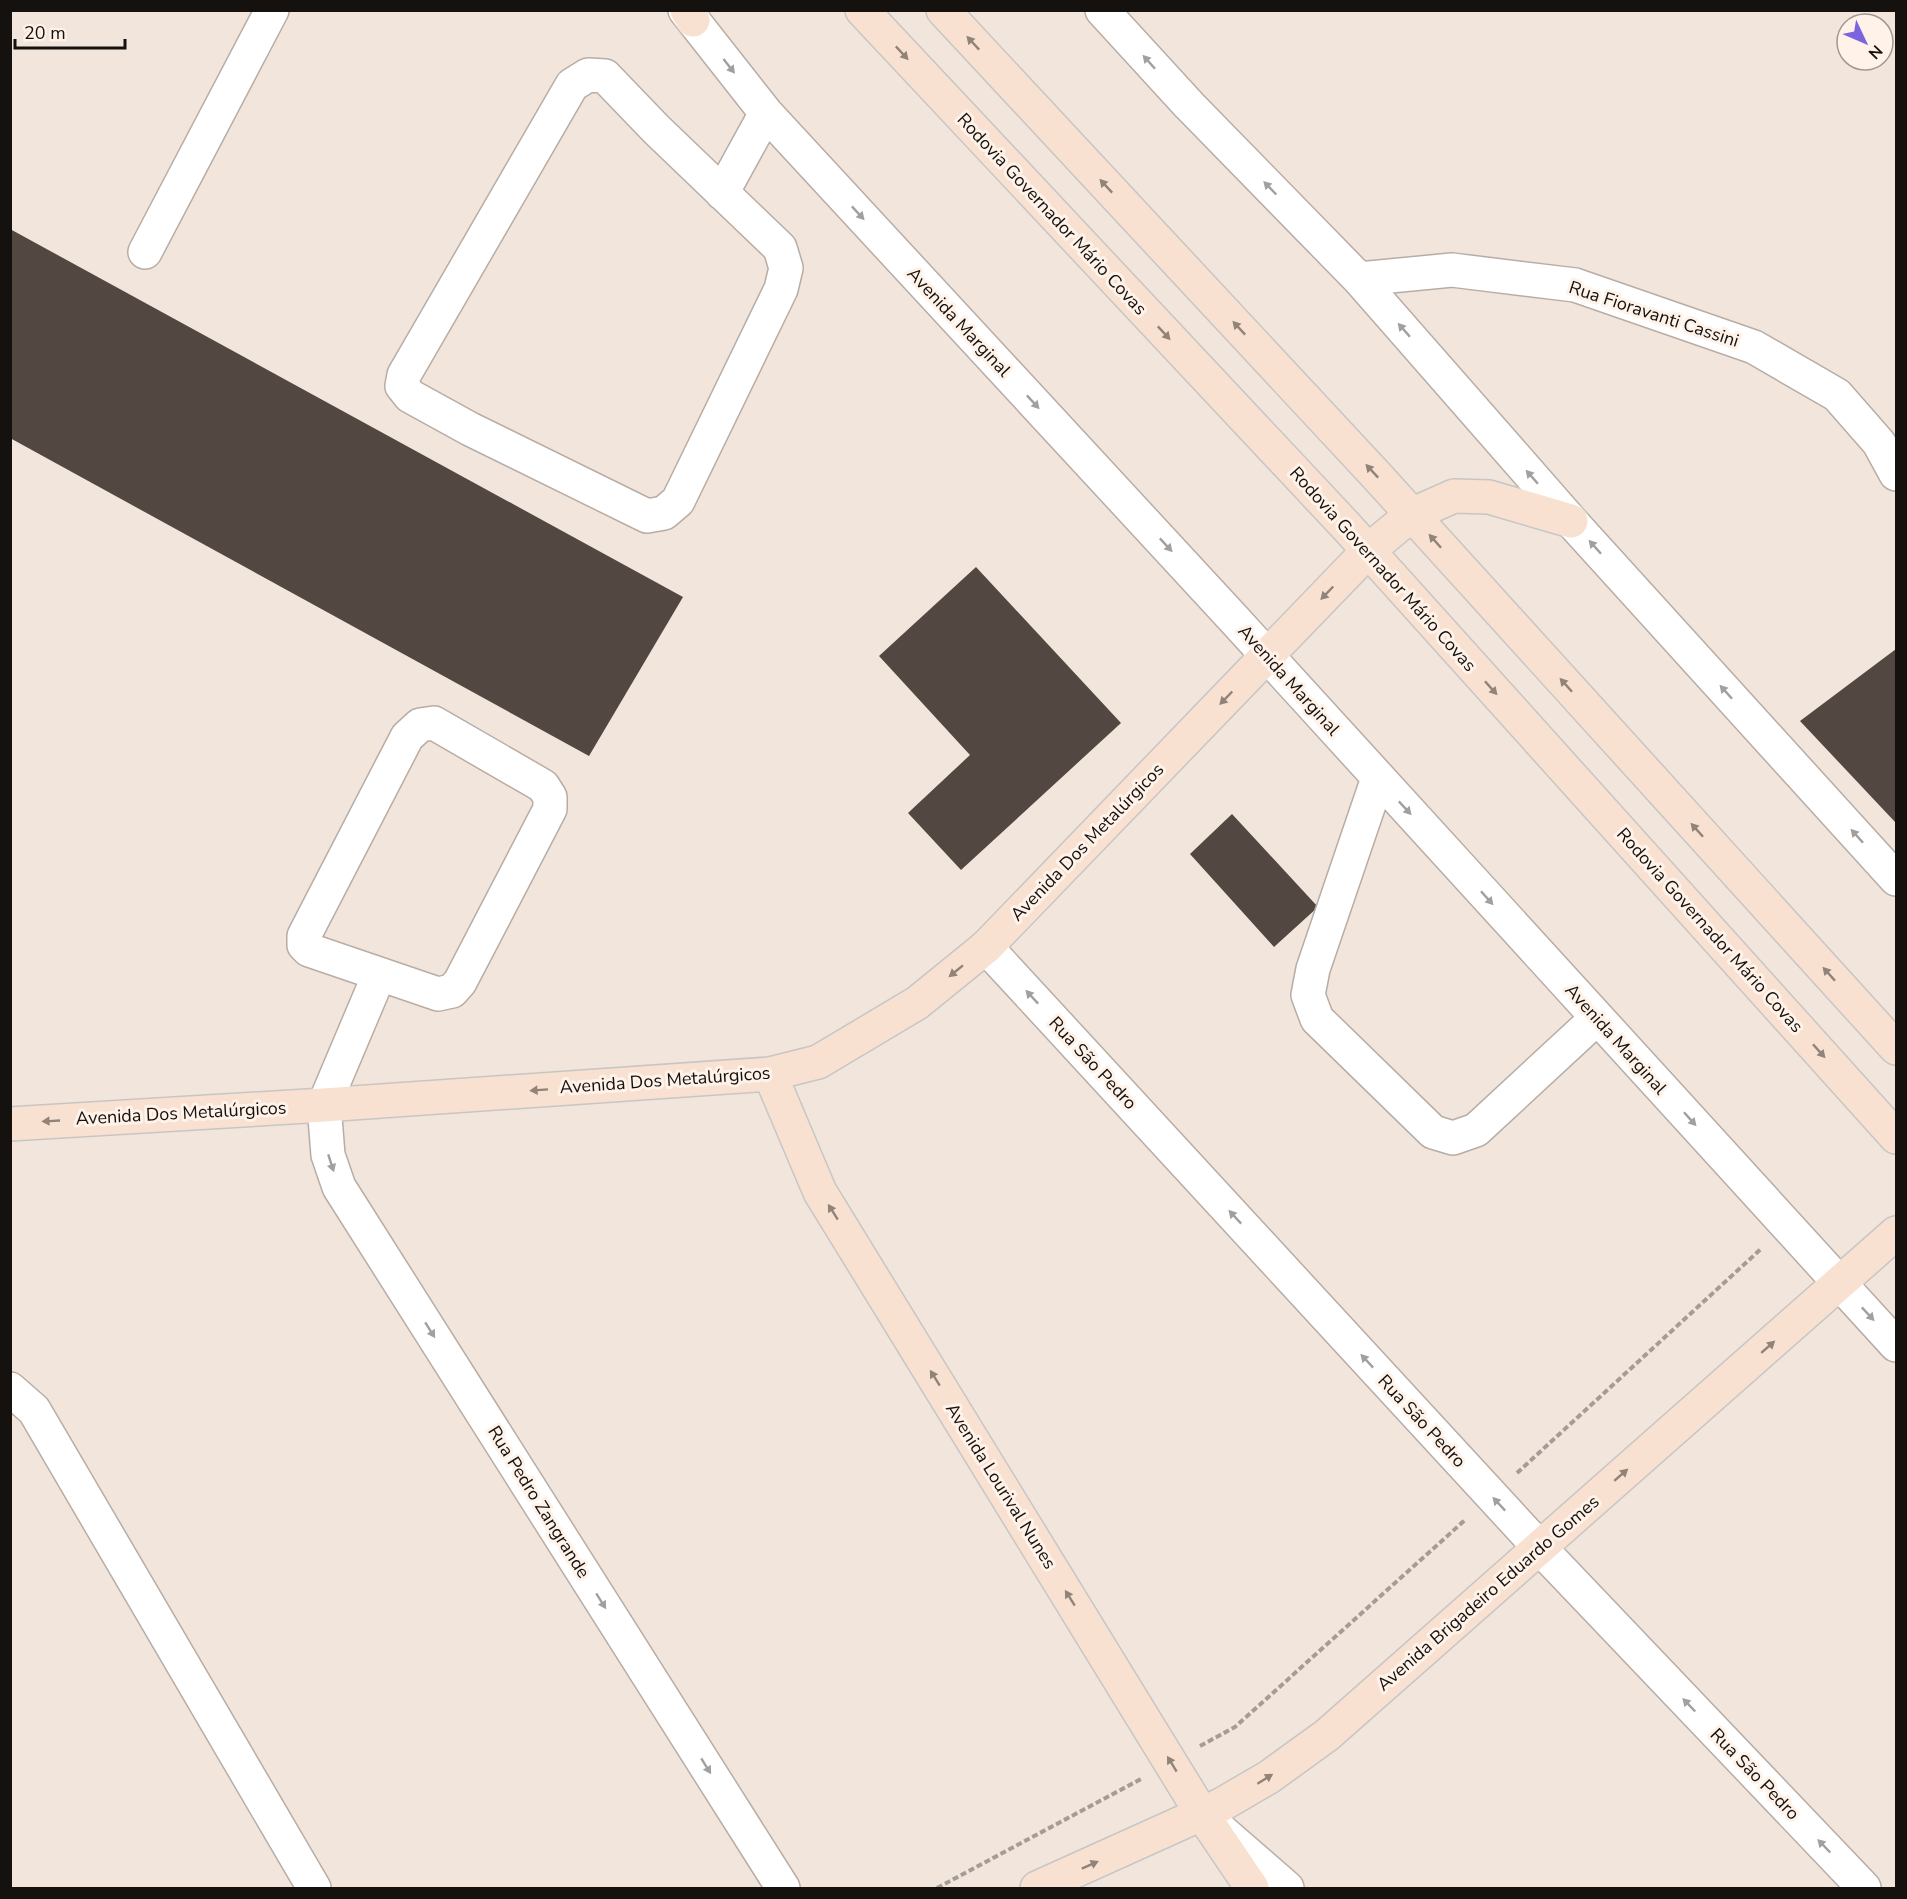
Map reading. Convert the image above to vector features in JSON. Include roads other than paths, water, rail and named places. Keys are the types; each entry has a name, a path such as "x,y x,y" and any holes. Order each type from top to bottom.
{"main road":[{"name":"Rodovia Governador Mário Covas","path":"862,10 1368,551 1896,1137"},
{"path":"943,10 1376,475 1896,1048"},
{"name":"Avenida Dos Metalúrgicos","path":"10,1124 770,1074 818,1062 917,1004 986,947 1368,551 1411,515 1454,496 1489,497 1571,521"},
{"name":"Avenida Lourival Nunes","path":"770,1074 820,1192 1202,1814 1252,1888"},
{"name":"Avenida Brigadeiro Eduardo Gomes","path":"1037,1888 1202,1814 1269,1777 1327,1735 1896,1233"}],"street":[{"path":"145,252 272,10"},
{"path":"1102,10 1189,105 1359,279 1571,521 1896,879"},
{"name":"Avenida Marginal","path":"689,14 766,113 1896,1345"},
{"path":"588,75 605,76 722,193 780,248 786,268 781,289 678,501 664,513 647,516 637,512 410,396 402,386 404,375 572,85 588,75"},
{"path":"722,193 766,113"},
{"name":"Rua Fioravanti Cassini","path":"1359,279 1452,270 1575,285 1754,347 1837,394 1880,442 1896,474"},
{"path":"434,723 543,786 550,797 550,808 460,982 452,991 438,994 379,975 309,950 304,945 304,936 407,737 420,725 434,723"},
{"path":"1378,778 1313,969 1308,994 1317,1019 1433,1132 1453,1138 1476,1130 1597,1018"},
{"name":"Rua São Pedro","path":"986,947 1539,1547 1864,1888"},
{"path":"324,1105 379,975"},
{"name":"Rua Pedro Zangrande","path":"324,1105 328,1155 339,1187 783,1888"},
{"path":"10,1389 34,1410 314,1888"},
{"path":"1202,1814 1287,1888"}]}
